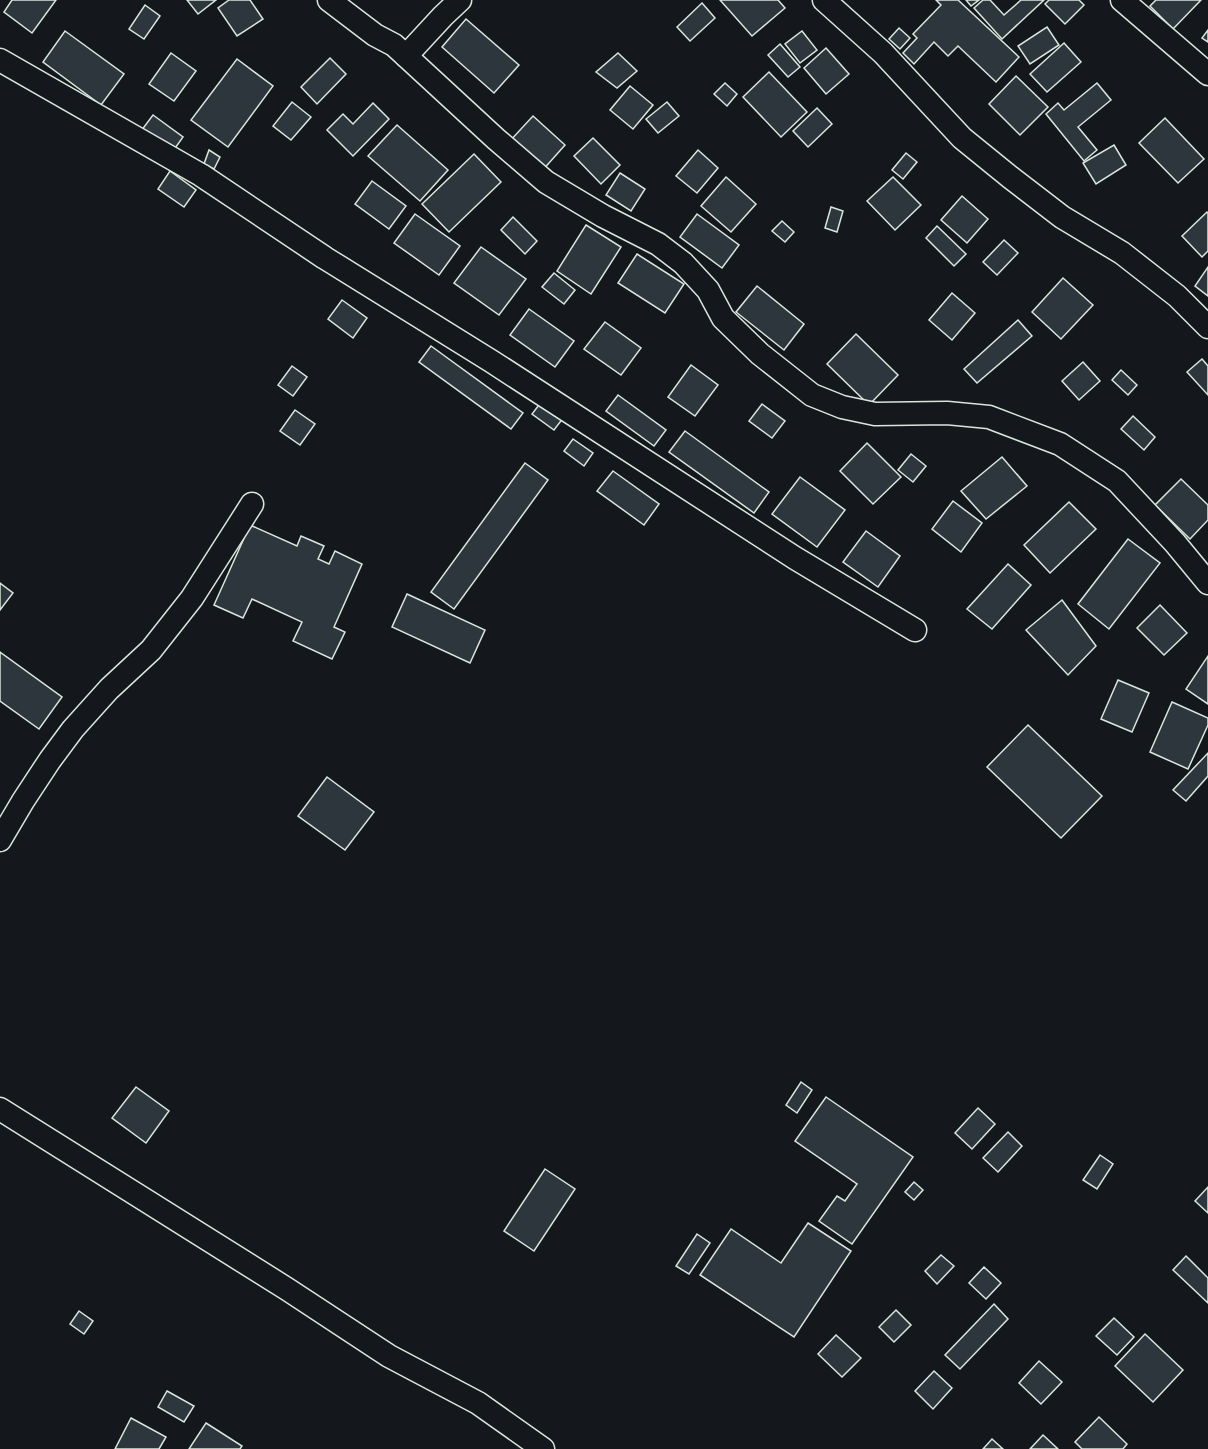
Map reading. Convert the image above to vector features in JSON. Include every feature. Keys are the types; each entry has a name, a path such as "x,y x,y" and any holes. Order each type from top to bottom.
{"street":[{"path":"329,0 375,35 394,45 496,140 546,182 603,216 658,244 683,264 708,290 723,318 760,354 812,395 842,407 875,414 947,412 989,417 1059,444 1117,481 1175,543 1208,583"},
{"path":"406,56 460,0"},
{"path":"824,0 883,53 962,138 1062,217 1131,261 1177,296 1208,327"},
{"path":"1122,0 1208,74"},
{"path":"0,60 201,175 325,258 491,360 785,552 915,630"},
{"path":"0,840 23,801 73,729 109,689 151,650 192,598 252,504"},
{"path":"0,1109 287,1289 389,1356 478,1403 543,1449"}],"building":[{"path":"12,0 56,0 32,33 4,12"},
{"path":"187,0 216,0 198,14"},
{"path":"229,0 250,0 263,19 237,36 218,8"},
{"path":"720,0 778,0 785,8 752,36"},
{"path":"936,0 958,0 1019,57 996,82 958,46 948,56 934,42 914,64 903,53 917,38 913,34 941,5"},
{"path":"966,0 979,0 971,6"},
{"path":"983,0 990,0 1004,15 1021,0 1044,0 1002,39 974,8"},
{"path":"1049,0 1079,0 1084,5 1065,24 1045,4"},
{"path":"1156,0 1201,0 1173,29 1150,6"},
{"path":"702,3 715,18 690,41 677,27"},
{"path":"145,5 160,16 144,39 129,29"},
{"path":"466,19 519,65 494,93 442,47"},
{"path":"1047,27 1059,45 1030,64 1018,46"},
{"path":"899,28 910,38 900,49 889,39"},
{"path":"1208,30 1208,42 1202,38"},
{"path":"65,31 124,74 101,105 43,62"},
{"path":"802,31 817,50 800,63 785,44"},
{"path":"1064,43 1081,62 1047,92 1030,74"},
{"path":"780,44 800,67 788,77 768,55"},
{"path":"826,48 849,74 826,94 804,68"},
{"path":"171,53 196,71 174,101 149,84"},
{"path":"618,53 637,71 617,88 596,72"},
{"path":"330,58 346,74 317,104 301,87"},
{"path":"237,59 273,86 228,147 191,120"},
{"path":"769,72 807,112 781,137 743,97"},
{"path":"1016,76 1048,107 1020,135 989,104"},
{"path":"725,83 737,94 727,106 714,94"},
{"path":"1097,83 1111,100 1078,127 1097,150 1084,161 1046,114 1058,103 1064,110"},
{"path":"630,86 653,105 633,129 610,110"},
{"path":"292,102 311,117 291,140 273,126"},
{"path":"667,102 679,116 658,133 646,119"},
{"path":"373,103 389,119 353,156 327,130 343,114 353,124"},
{"path":"817,108 832,124 808,147 793,131"},
{"path":"153,115 183,137 166,161 135,139"},
{"path":"533,116 565,145 541,172 508,143"},
{"path":"1165,118 1204,159 1178,183 1139,143"},
{"path":"397,125 448,170 420,201 368,156"},
{"path":"593,138 620,165 601,184 574,156"},
{"path":"1114,145 1126,165 1096,184 1083,163"},
{"path":"209,150 220,157 214,169 204,164"},
{"path":"698,150 718,168 697,193 676,176"},
{"path":"906,153 917,162 903,179 892,170"},
{"path":"474,154 501,182 449,232 422,204"},
{"path":"170,171 196,190 184,207 158,189"},
{"path":"620,173 645,189 631,211 606,195"},
{"path":"726,177 756,204 731,232 701,206"},
{"path":"893,177 921,205 895,230 867,201"},
{"path":"372,181 406,206 389,229 355,204"},
{"path":"962,196 988,219 967,243 941,220"},
{"path":"831,207 843,211 837,232 825,228"},
{"path":"1207,212 1208,251 1202,257 1182,236"},
{"path":"415,214 460,246 439,275 394,243"},
{"path":"697,214 739,245 722,268 680,237"},
{"path":"513,217 537,241 525,254 501,230"},
{"path":"782,221 794,232 785,242 772,231"},
{"path":"586,225 621,247 591,294 557,271"},
{"path":"937,226 966,254 954,266 926,238"},
{"path":"1004,240 1018,253 997,275 983,262"},
{"path":"481,247 526,279 499,315 454,283"},
{"path":"637,254 684,284 665,313 618,283"},
{"path":"1208,267 1208,296 1195,286"},
{"path":"554,273 575,290 564,304 542,287"},
{"path":"1063,278 1093,305 1061,339 1032,312"},
{"path":"757,286 804,324 784,350 736,312"},
{"path":"952,293 975,313 952,340 929,320"},
{"path":"342,300 367,318 353,338 328,319"},
{"path":"529,309 574,341 555,367 510,335"},
{"path":"1018,320 1032,336 977,383 964,369"},
{"path":"605,322 641,348 621,375 584,349"},
{"path":"856,334 898,375 869,405 827,364"},
{"path":"431,346 523,413 511,429 419,362"},
{"path":"1202,359 1208,366 1208,395 1187,372"},
{"path":"1083,362 1100,381 1079,400 1062,381"},
{"path":"691,365 718,385 695,416 668,397"},
{"path":"292,366 307,377 293,396 278,385"},
{"path":"1121,370 1137,385 1128,395 1112,380"},
{"path":"618,395 666,430 654,446 606,411"},
{"path":"542,401 564,417 554,430 532,414"},
{"path":"762,404 785,421 772,438 749,421"},
{"path":"295,410 315,424 300,445 280,431"},
{"path":"1133,416 1155,437 1144,450 1121,429"},
{"path":"685,431 769,492 754,513 669,452"},
{"path":"573,439 593,453 584,466 564,451"},
{"path":"867,443 901,477 873,504 840,471"},
{"path":"911,454 926,466 913,482 898,470"},
{"path":"1002,457 1027,486 986,519 961,491"},
{"path":"525,463 548,480 454,609 431,592"},
{"path":"613,471 659,504 644,525 597,491"},
{"path":"800,477 845,510 817,547 772,514"},
{"path":"1181,479 1208,505 1208,520 1190,539 1155,505"},
{"path":"953,501 982,523 961,552 932,529"},
{"path":"1069,502 1096,529 1050,573 1024,545"},
{"path":"250,525 297,546 301,536 324,546 318,559 329,564 335,551 362,564 334,627 345,632 332,659 293,641 302,622 252,599 243,618 214,605"},
{"path":"866,531 900,556 878,587 843,562"},
{"path":"1128,539 1160,563 1109,629 1078,604"},
{"path":"1008,564 1031,585 992,629 967,609"},
{"path":"0,583 13,593 0,610"},
{"path":"407,594 485,630 470,663 392,627"},
{"path":"1062,600 1096,646 1068,675 1026,630"},
{"path":"1160,605 1187,633 1164,655 1137,628"},
{"path":"0,652 62,697 39,729 0,701"},
{"path":"1208,656 1208,704 1186,689"},
{"path":"1118,680 1149,693 1132,732 1101,719"},
{"path":"1172,702 1208,718 1208,725 1188,769 1150,752"},
{"path":"1028,725 1102,796 1061,838 987,767"},
{"path":"1208,753 1208,776 1186,801 1173,790"},
{"path":"327,777 374,812 345,850 298,816"},
{"path":"801,1082 812,1090 797,1113 786,1105"},
{"path":"136,1087 169,1111 146,1143 112,1118"},
{"path":"826,1097 913,1157 852,1244 819,1221 837,1196 845,1201 857,1184 795,1141"},
{"path":"978,1108 995,1124 972,1149 955,1133"},
{"path":"1008,1132 1022,1146 998,1172 983,1158"},
{"path":"1100,1155 1113,1164 1097,1189 1083,1180"},
{"path":"545,1169 575,1189 534,1251 504,1231"},
{"path":"914,1182 923,1190 914,1200 905,1192"},
{"path":"1208,1187 1208,1213 1195,1201"},
{"path":"808,1223 851,1251 794,1337 700,1275 731,1229 781,1263"},
{"path":"697,1234 710,1243 689,1274 676,1266"},
{"path":"941,1255 954,1266 937,1284 925,1271"},
{"path":"1186,1256 1208,1278 1208,1303 1173,1270"},
{"path":"984,1267 1001,1283 986,1299 969,1283"},
{"path":"994,1304 1008,1319 960,1369 945,1355"},
{"path":"896,1310 911,1325 894,1342 879,1327"},
{"path":"79,1311 93,1321 84,1334 70,1324"},
{"path":"1114,1318 1134,1337 1117,1355 1096,1336"},
{"path":"1145,1334 1183,1370 1153,1402 1115,1366"},
{"path":"836,1335 861,1358 842,1377 818,1354"},
{"path":"1039,1361 1062,1382 1041,1404 1019,1383"},
{"path":"934,1371 952,1388 933,1409 915,1391"},
{"path":"167,1391 194,1406 184,1422 158,1407"},
{"path":"1099,1417 1127,1444 1123,1449 1082,1449 1075,1442"},
{"path":"131,1418 166,1437 159,1449 115,1449"},
{"path":"206,1423 242,1446 240,1449 189,1449"},
{"path":"1043,1435 1058,1449 1030,1449"},
{"path":"992,1439 1003,1449 983,1449"}]}
